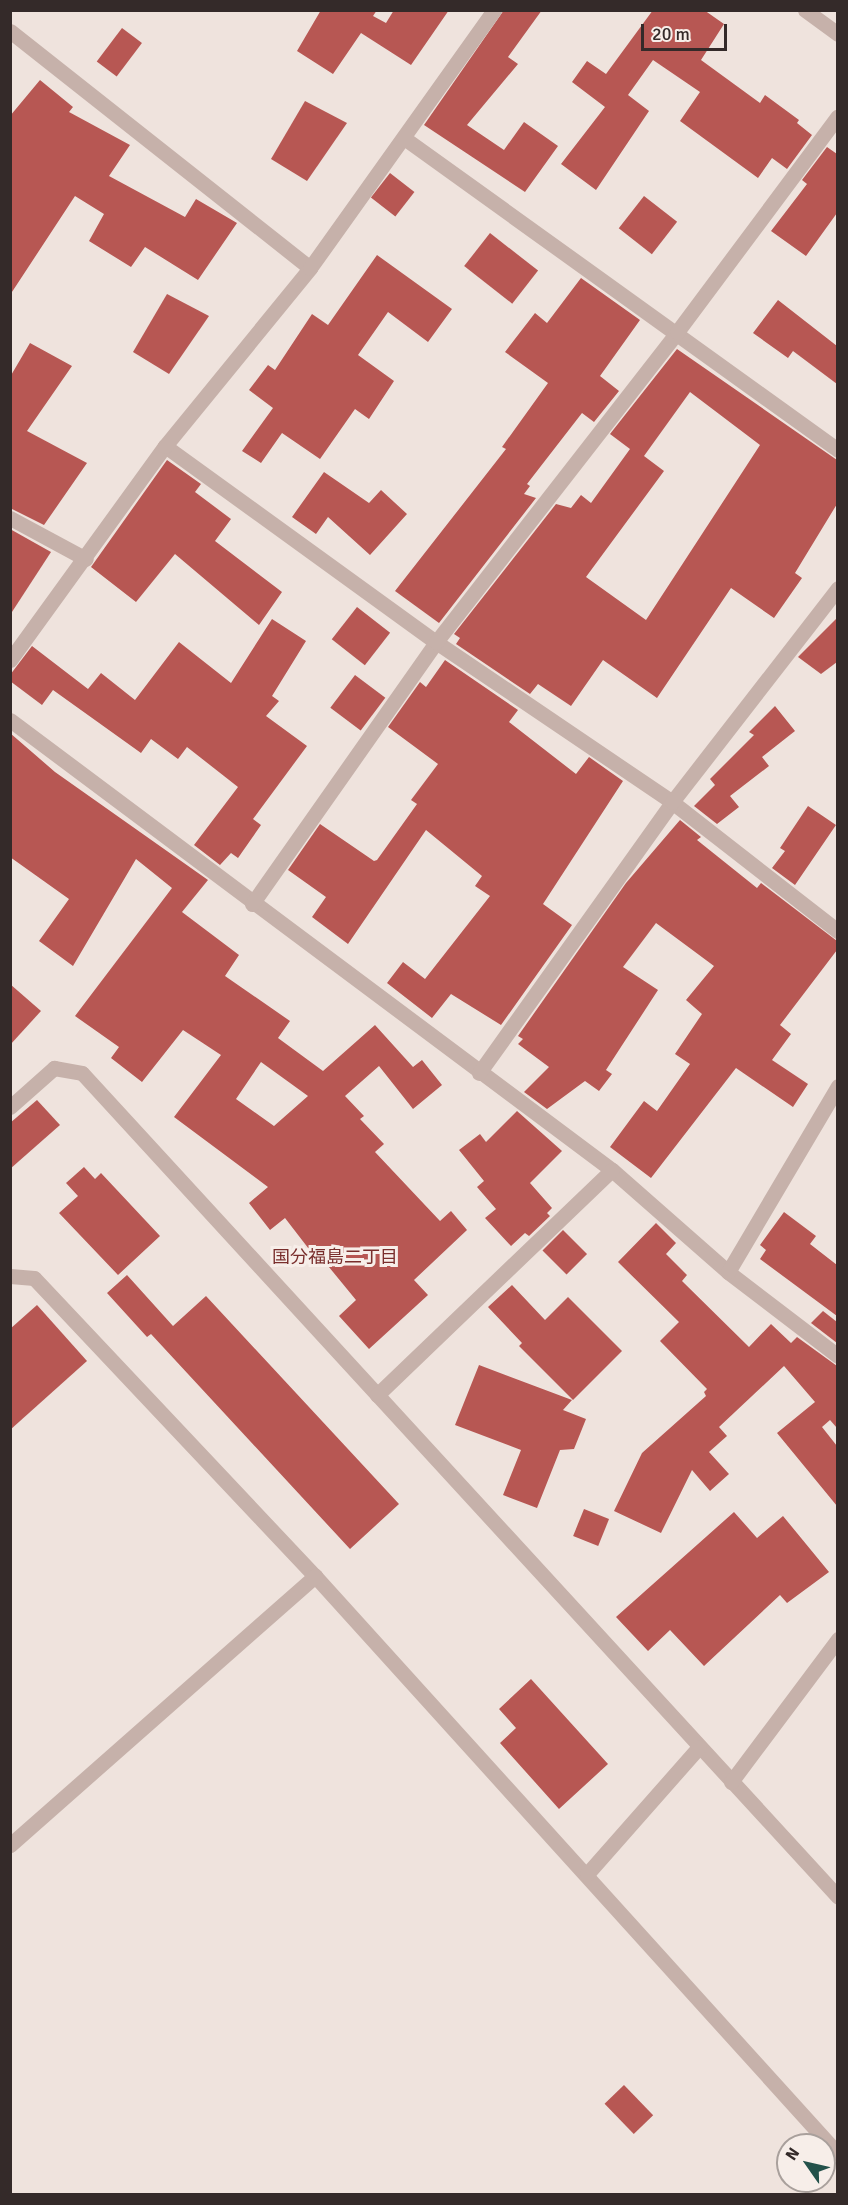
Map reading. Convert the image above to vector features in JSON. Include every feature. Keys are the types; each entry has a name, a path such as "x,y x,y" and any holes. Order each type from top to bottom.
{"street":[{"path":"10,660 86,559 165,446 310,268 494,10"},
{"path":"805,10 837,34"},
{"path":"10,32 310,268"},
{"path":"252,904 436,642 677,332 837,116"},
{"path":"404,138 677,332 837,450"},
{"path":"165,446 436,642 672,802 837,931"},
{"path":"10,518 86,559"},
{"path":"479,1073 672,802 837,588"},
{"path":"10,720 252,904 612,1170 728,1272 837,1356"},
{"path":"10,1107 54,1068 82,1073 837,1897"},
{"path":"728,1272 837,1086"},
{"path":"377,1395 612,1170"},
{"path":"10,1276 34,1278 315,1576 587,1874 837,2154"},
{"path":"10,1845 315,1576"},
{"path":"731,1782 837,1639"},
{"path":"587,1874 699,1747"}],"building":[{"path":"321,10 377,10 373,16 386,23 394,10 449,10 411,65 361,33 333,74 297,51"},
{"path":"504,10 542,10 508,57 518,64 467,125 504,150 524,122 558,146 525,192 424,125"},
{"path":"653,10 704,10 724,24 701,60 760,103 765,95 799,120 797,123 812,135 787,169 772,158 758,178 680,121 700,92 653,60 628,95 649,111 596,190 561,164 605,107 572,82 587,61 606,74"},
{"path":"122,28 142,43 117,77 97,62"},
{"path":"40,80 73,107 69,112 130,145 109,176 185,217 196,199 237,223 198,280 145,247 131,267 89,241 104,214 75,196 10,295 10,116"},
{"path":"305,101 347,123 307,181 271,159"},
{"path":"827,147 837,154 837,213 806,256 771,231 807,184 802,180"},
{"path":"390,173 414,192 395,217 371,197"},
{"path":"644,196 677,222 652,254 619,228"},
{"path":"490,233 538,271 512,304 464,266"},
{"path":"377,255 452,309 428,342 388,312 358,355 394,381 369,419 355,409 320,459 282,433 261,463 242,451 273,408 249,390 268,365 275,370 312,314 328,325"},
{"path":"581,278 640,320 600,376 619,391 594,422 582,413 527,484 530,486 524,494 536,498 439,623 395,591 506,449 502,447 548,383 505,352 535,313 547,323"},
{"path":"167,294 209,316 169,374 133,352"},
{"path":"778,300 837,346 837,384 793,351 788,358 753,333"},
{"path":"30,343 72,366 27,431 87,463 44,525 10,508 10,377"},
{"path":"677,349 837,460 837,504 795,573 802,578 774,618 731,588 657,698 603,660 571,706 538,684 530,694 456,644 460,638 454,634 556,504 571,508 581,495 591,503 630,449 610,434","holes":["690,392 760,445 646,620 586,577 664,471 644,456"]},
{"path":"167,460 201,484 195,492 231,519 215,541 282,592 259,625 175,554 136,602 91,567"},
{"path":"324,472 369,503 381,490 407,514 370,555 328,517 316,534 292,517"},
{"path":"10,529 51,552 10,615"},
{"path":"357,607 390,633 365,665 332,639"},
{"path":"837,618 837,662 821,674 798,657"},
{"path":"272,619 306,641 272,696 279,701 266,716 307,746 253,819 261,825 238,858 231,853 220,865 194,845 238,787 187,747 178,759 151,739 141,753 53,690 42,705 10,681 10,675 32,646 88,689 101,673 135,700 179,642 231,683"},
{"path":"445,660 518,710 509,722 576,774 589,757 623,781 543,904 572,925 501,1025 451,994 432,1018 387,983 403,962 425,979 490,896 475,886 482,876 426,830 348,944 312,917 326,897 288,870 320,824 374,861 377,860 417,804 411,800 438,764 388,727 420,682 426,687"},
{"path":"355,675 385,698 361,731 330,708"},
{"path":"775,706 795,731 762,757 769,766 730,796 739,807 717,824 694,806 715,785 710,779 754,735 749,732"},
{"path":"10,733 55,772 208,880 182,912 239,955 225,976 290,1021 278,1038 323,1071 375,1025 413,1067 422,1060 442,1085 413,1109 379,1066 345,1096 364,1116 360,1119 384,1144 375,1152 440,1221 451,1211 467,1230 414,1280 428,1295 369,1349 339,1316 356,1300 315,1250 312,1253 285,1218 270,1230 249,1203 268,1187 174,1117 221,1055 183,1030 142,1082 111,1058 119,1047 75,1016 172,888 136,859 73,966 39,941 69,899 10,857","holes":["261,1062 308,1096 274,1126 236,1099"]},
{"path":"808,806 836,825 795,885 772,868 785,851 780,848"},
{"path":"680,820 701,837 697,840 757,888 761,883 837,941 837,950 780,1025 791,1034 772,1060 808,1084 793,1107 736,1068 651,1178 610,1147 644,1101 657,1111 690,1064 675,1054 702,1014 686,1000 714,966 656,923 623,967 658,990 606,1070 612,1074 599,1091 585,1081 547,1109 524,1092 549,1067 518,1044 523,1039 518,1036 626,883"},
{"path":"10,984 41,1011 10,1045"},
{"path":"37,1100 60,1125 10,1169 10,1123"},
{"path":"517,1111 562,1151 530,1183 552,1208 547,1213 550,1216 529,1236 525,1233 511,1246 485,1218 496,1209 477,1187 484,1181 459,1150 480,1134 486,1142"},
{"path":"84,1167 95,1179 101,1173 160,1236 118,1275 59,1213 78,1196 66,1183"},
{"path":"784,1212 816,1236 810,1244 837,1265 837,1316 760,1259 766,1250 760,1245"},
{"path":"656,1223 676,1243 666,1254 687,1275 682,1281 749,1347 771,1324 791,1343 797,1337 837,1366 837,1428 830,1420 822,1427 837,1446 837,1506 777,1433 815,1402 784,1366 719,1427 727,1436 709,1452 729,1474 710,1491 692,1470 661,1533 614,1511 642,1453 706,1396 704,1392 707,1389 660,1341 679,1322 618,1262"},
{"path":"563,1230 587,1254 567,1275 542,1251"},
{"path":"127,1275 173,1326 206,1296 399,1504 350,1549 151,1334 147,1337 107,1293"},
{"path":"512,1285 545,1320 568,1297 622,1351 573,1400 519,1346 522,1343 488,1307"},
{"path":"37,1305 87,1361 10,1430 10,1329"},
{"path":"823,1311 837,1322 837,1343 811,1323"},
{"path":"479,1365 572,1400 563,1410 586,1419 574,1449 560,1450 537,1508 503,1495 521,1450 455,1425"},
{"path":"584,1509 609,1519 598,1546 573,1536"},
{"path":"734,1512 757,1538 783,1516 829,1572 787,1603 780,1595 704,1666 670,1630 648,1651 616,1617"},
{"path":"531,1679 608,1764 559,1809 500,1743 516,1728 499,1709"},
{"path":"624,2085 653,2115 634,2134 605,2104"}],"district":[{"name":"国分福島二丁目","path":"335,1257"}]}
